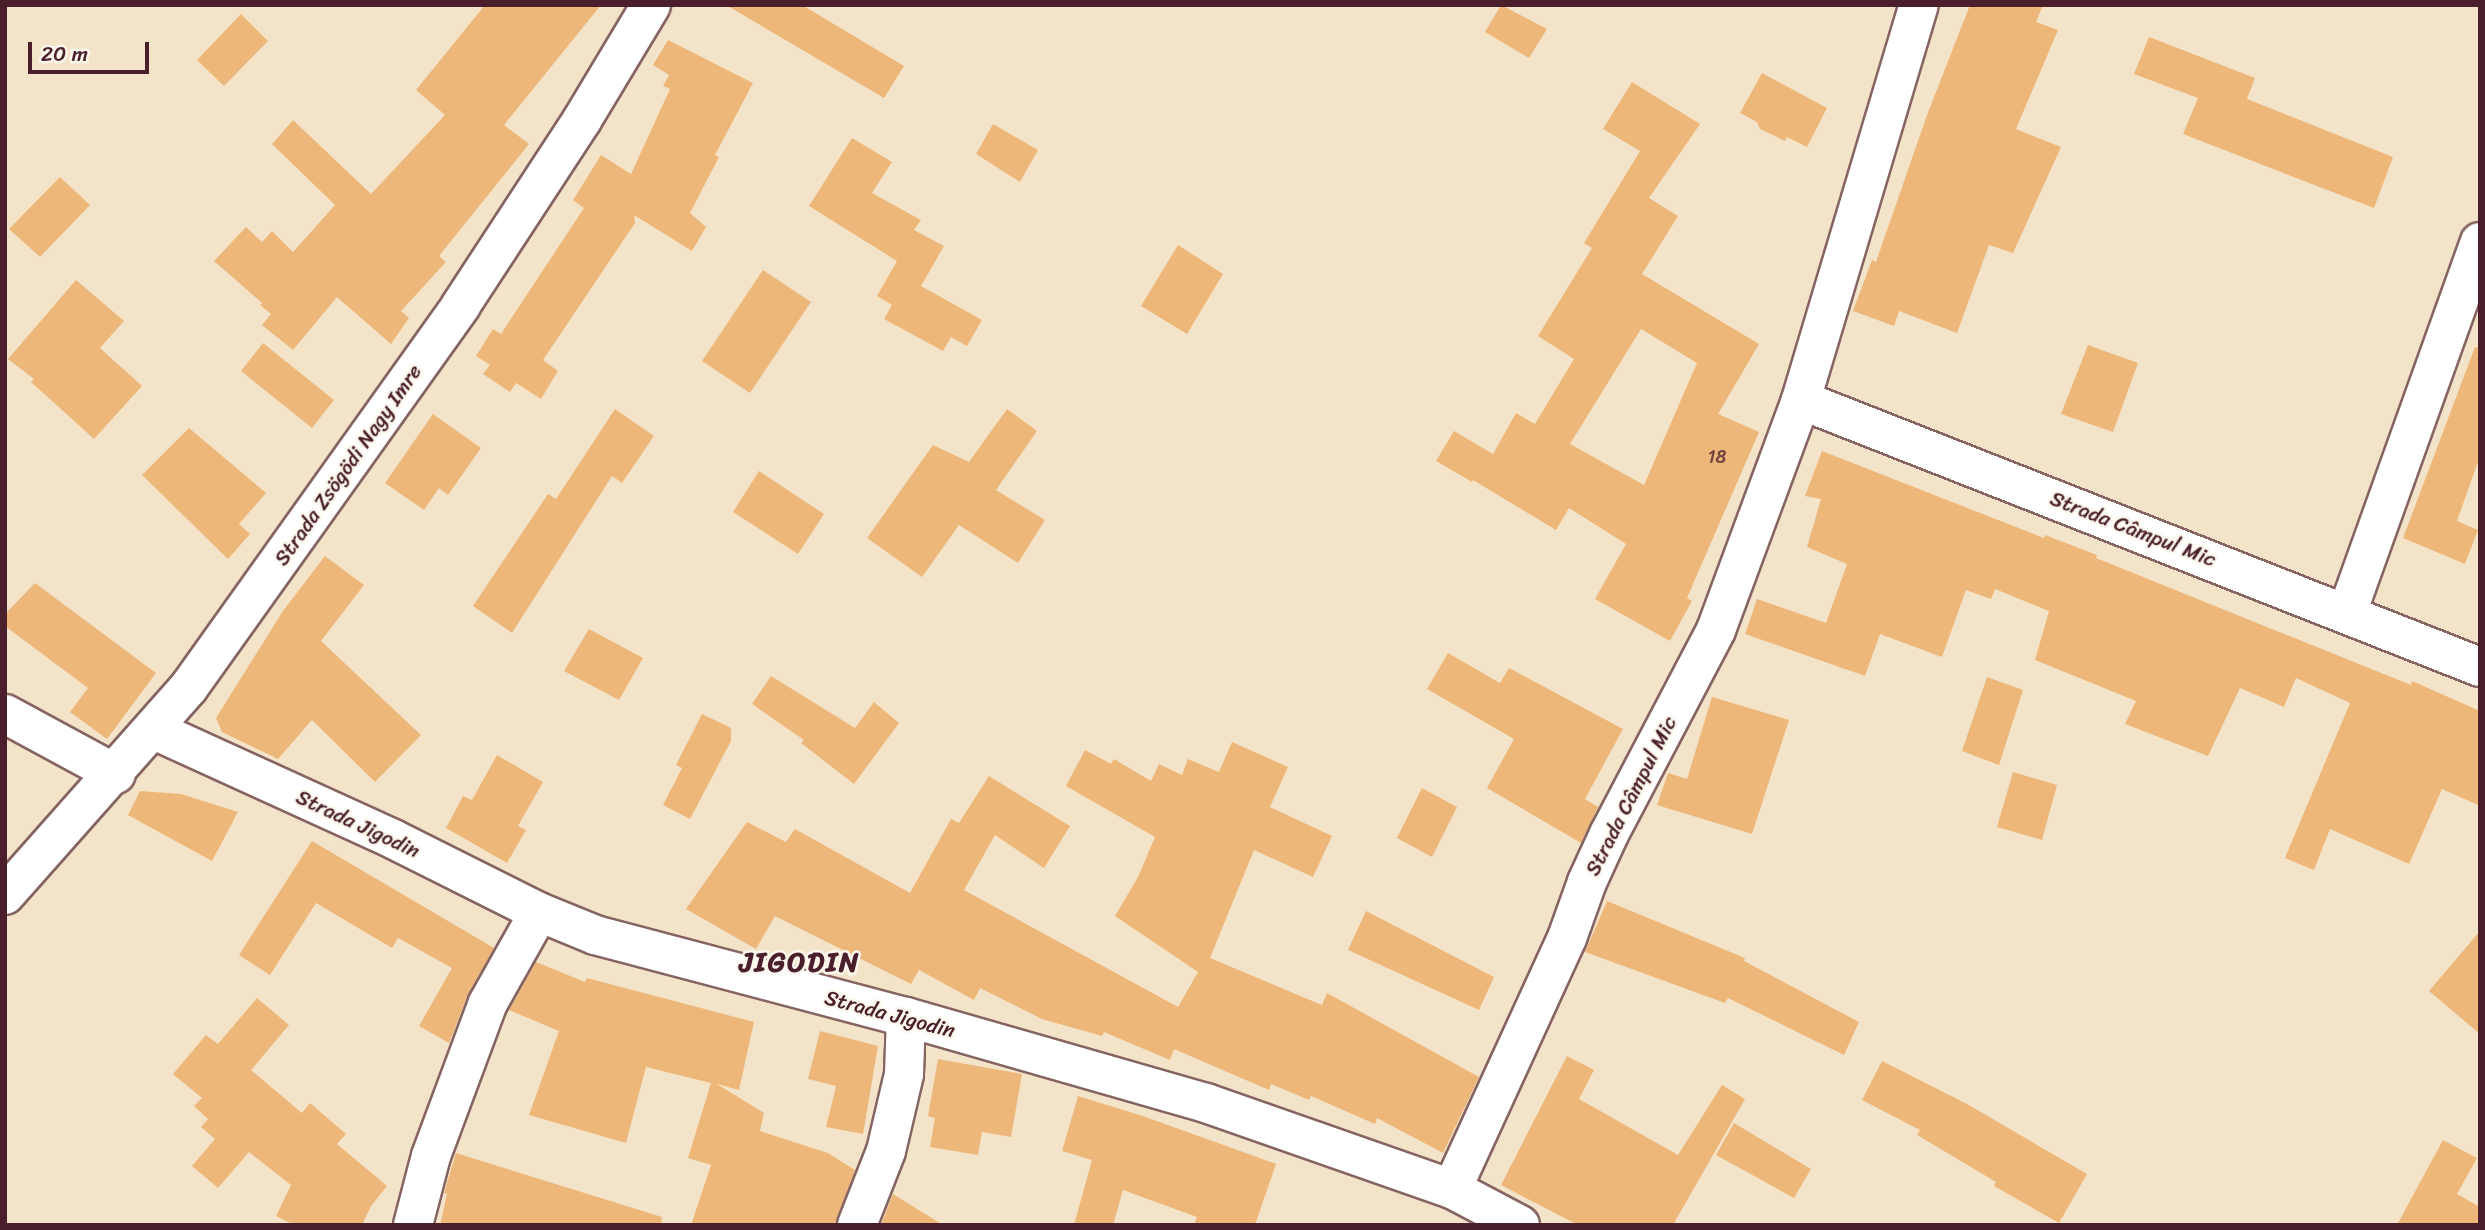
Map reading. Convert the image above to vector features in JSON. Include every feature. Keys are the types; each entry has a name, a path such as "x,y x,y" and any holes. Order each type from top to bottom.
{"street":[{"name":"Strada Zsögödi Nagy Imre","path":"5,895 116,774 190,687 461,305 582,120 651,5"},
{"name":"Strada Câmpul Mic","path":"1452,1189 1567,938 1587,882 1609,834 1716,629 1801,400 1919,5"},
{"path":"2347,613 2480,242"},
{"name":"Strada Câmpul Mic","path":"1801,400 2480,667"},
{"path":"5,714 116,774"},
{"name":"Strada Jigodin","path":"154,730 393,839 539,912 595,935 906,1017 1206,1103 1452,1189 1520,1225"},
{"path":"413,1225 432,1156 488,1003 539,912"},
{"path":"857,1225 886,1152 904,1074 906,1017"}],"building":[{"path":"485,5 601,5 504,125 529,144 439,256 446,262 401,311 409,318 391,344 337,297 293,350 262,325 271,314 260,305 262,303 214,261 246,227 262,242 272,231 293,252 335,205 272,144 293,120 371,194 445,115 416,90"},
{"path":"726,5 802,5 904,66 884,98"},
{"path":"1501,5 1547,29 1529,58 1485,32"},
{"path":"1970,5 2043,5 2036,22 2058,30 2016,129 2061,147 2013,253 1989,245 1957,333 1899,311 1894,326 1853,311 1872,260 1876,262 1927,115"},
{"path":"241,14 268,41 224,86 197,60"},
{"path":"2149,37 2255,78 2247,99 2393,157 2374,208 2183,134 2198,98 2134,74"},
{"path":"668,40 753,83 715,155 719,157 690,213 706,227 692,251 634,215 635,223 543,360 558,371 541,399 516,383 510,392 483,374 490,365 476,356 493,329 501,334 584,208 573,200 601,155 631,174 670,89 663,86 669,75 653,65"},
{"path":"1762,73 1827,108 1807,147 1787,137 1785,141 1760,129 1757,122 1740,113"},
{"path":"1632,82 1700,124 1649,198 1678,216 1642,274 1759,344 1718,414 1759,432 1687,598 1692,601 1670,641 1595,599 1626,544 1569,508 1556,530 1436,461 1454,431 1493,454 1516,413 1535,424 1574,359 1538,336 1592,248 1584,243 1640,151 1603,129","holes":["1641,329 1697,363 1644,485 1570,444"]},
{"path":"993,124 1038,150 1020,182 976,154"},
{"path":"852,138 892,162 872,193 921,220 914,230 944,246 921,286 982,320 967,346 951,337 943,351 884,319 892,305 877,296 897,261 809,206"},
{"path":"60,177 90,205 40,257 9,229"},
{"path":"1178,245 1223,274 1187,334 1141,306"},
{"path":"763,270 811,302 750,393 702,361"},
{"path":"76,280 124,321 100,348 142,386 94,439 31,382 34,379 8,359"},
{"path":"263,343 334,400 312,428 241,371"},
{"path":"2088,345 2138,363 2113,432 2061,414"},
{"path":"2475,347 2480,348 2480,456 2457,521 2478,530 2465,564 2403,538"},
{"path":"615,409 654,436 622,483 612,476 512,633 473,606 548,494 556,499"},
{"path":"1007,409 1037,431 996,490 1045,520 1018,563 959,525 922,577 867,538 933,445 969,462"},
{"path":"433,414 481,448 448,495 439,488 424,510 385,483"},
{"path":"189,428 266,493 239,524 250,534 228,559 142,475"},
{"path":"1822,451 2044,538 2045,535 2097,555 2096,558 2411,685 2412,681 2480,711 2480,806 2442,789 2409,864 2330,829 2314,870 2285,858 2350,703 2296,678 2284,707 2240,688 2208,756 2125,724 2136,701 2035,660 2049,611 1995,589 1991,599 1966,590 1942,657 1880,634 1865,676 1745,634 1757,599 1826,623 1847,564 1807,547 1821,499 1805,496"},
{"path":"759,471 824,514 798,554 733,512"},
{"path":"325,556 364,585 321,641 421,735 375,782 312,720 278,759 222,732 216,718 283,611"},
{"path":"35,583 156,673 107,739 70,712 88,688 5,626 5,614"},
{"path":"589,629 643,658 619,700 564,671"},
{"path":"1448,653 1500,683 1509,668 1623,729 1585,799 1598,807 1581,843 1487,788 1514,739 1427,689"},
{"path":"771,676 855,728 874,702 899,723 854,784 801,743 804,740 752,704"},
{"path":"1987,677 2023,690 1999,765 1962,751"},
{"path":"1712,697 1789,720 1752,834 1657,805 1668,773 1687,779"},
{"path":"702,714 731,728 731,741 690,819 663,805 682,768 676,765"},
{"path":"1232,742 1288,767 1270,807 1332,836 1313,877 1254,850 1210,958 1322,1005 1327,993 1479,1077 1443,1153 1377,1118 1375,1124 1311,1096 1309,1100 1271,1084 1269,1090 1174,1049 1170,1060 1104,1032 1102,1036 1042,1019 980,988 974,1000 919,970 911,984 775,916 756,949 686,909 747,822 786,842 795,829 910,893 951,819 959,823 989,776 1070,826 1044,868 995,835 964,890 1178,1007 1198,972 1115,916 1138,877 1155,837 1066,786 1085,750 1111,764 1114,759 1151,781 1159,764 1182,775 1188,759 1219,772"},
{"path":"497,755 543,782 518,826 526,830 507,863 446,828 463,796 472,800"},
{"path":"2013,772 2057,785 2042,840 1997,827"},
{"path":"1422,788 1457,807 1432,857 1397,838"},
{"path":"140,791 181,794 238,812 212,861 128,815"},
{"path":"312,841 494,948 469,992 449,1043 419,1026 452,968 398,938 392,948 316,903 270,975 239,955"},
{"path":"1607,901 1745,958 1744,961 1859,1022 1844,1055 1728,998 1725,1003 1585,952"},
{"path":"1366,911 1494,977 1479,1010 1348,950"},
{"path":"2480,931 2480,1034 2429,991"},
{"path":"536,962 585,982 587,978 754,1022 739,1090 717,1084 764,1113 760,1131 828,1153 855,1170 836,1225 691,1225 711,1165 688,1158 711,1083 646,1067 626,1143 529,1115 559,1031 509,1010"},
{"path":"257,998 289,1025 251,1070 302,1113 310,1103 346,1134 337,1144 387,1186 371,1206 362,1225 294,1225 276,1216 291,1185 249,1152 218,1188 192,1166 215,1139 201,1127 208,1119 194,1106 202,1098 173,1074 206,1035 218,1044"},
{"path":"820,1031 878,1046 863,1134 826,1127 836,1086 808,1079"},
{"path":"1567,1056 1594,1070 1579,1099 1678,1155 1722,1085 1745,1099 1673,1225 1578,1225 1501,1185"},
{"path":"938,1059 1022,1074 1011,1137 982,1132 978,1155 930,1147 935,1118 928,1116"},
{"path":"1882,1061 1967,1104 2087,1174 2059,1223 1994,1186 1996,1182 1917,1135 1920,1130 1862,1100"},
{"path":"1078,1096 1143,1116 1276,1164 1255,1225 1194,1225 1197,1217 1123,1190 1113,1225 1074,1225 1092,1160 1062,1151"},
{"path":"1734,1123 1811,1169 1794,1198 1716,1155"},
{"path":"2443,1140 2477,1158 2457,1194 2480,1207 2480,1225 2397,1225"},
{"path":"456,1153 662,1217 661,1225 440,1225 447,1194 444,1193"},
{"path":"893,1194 943,1225 881,1225"}],"district":[{"name":"JIGODIN","path":"800,962"}]}
